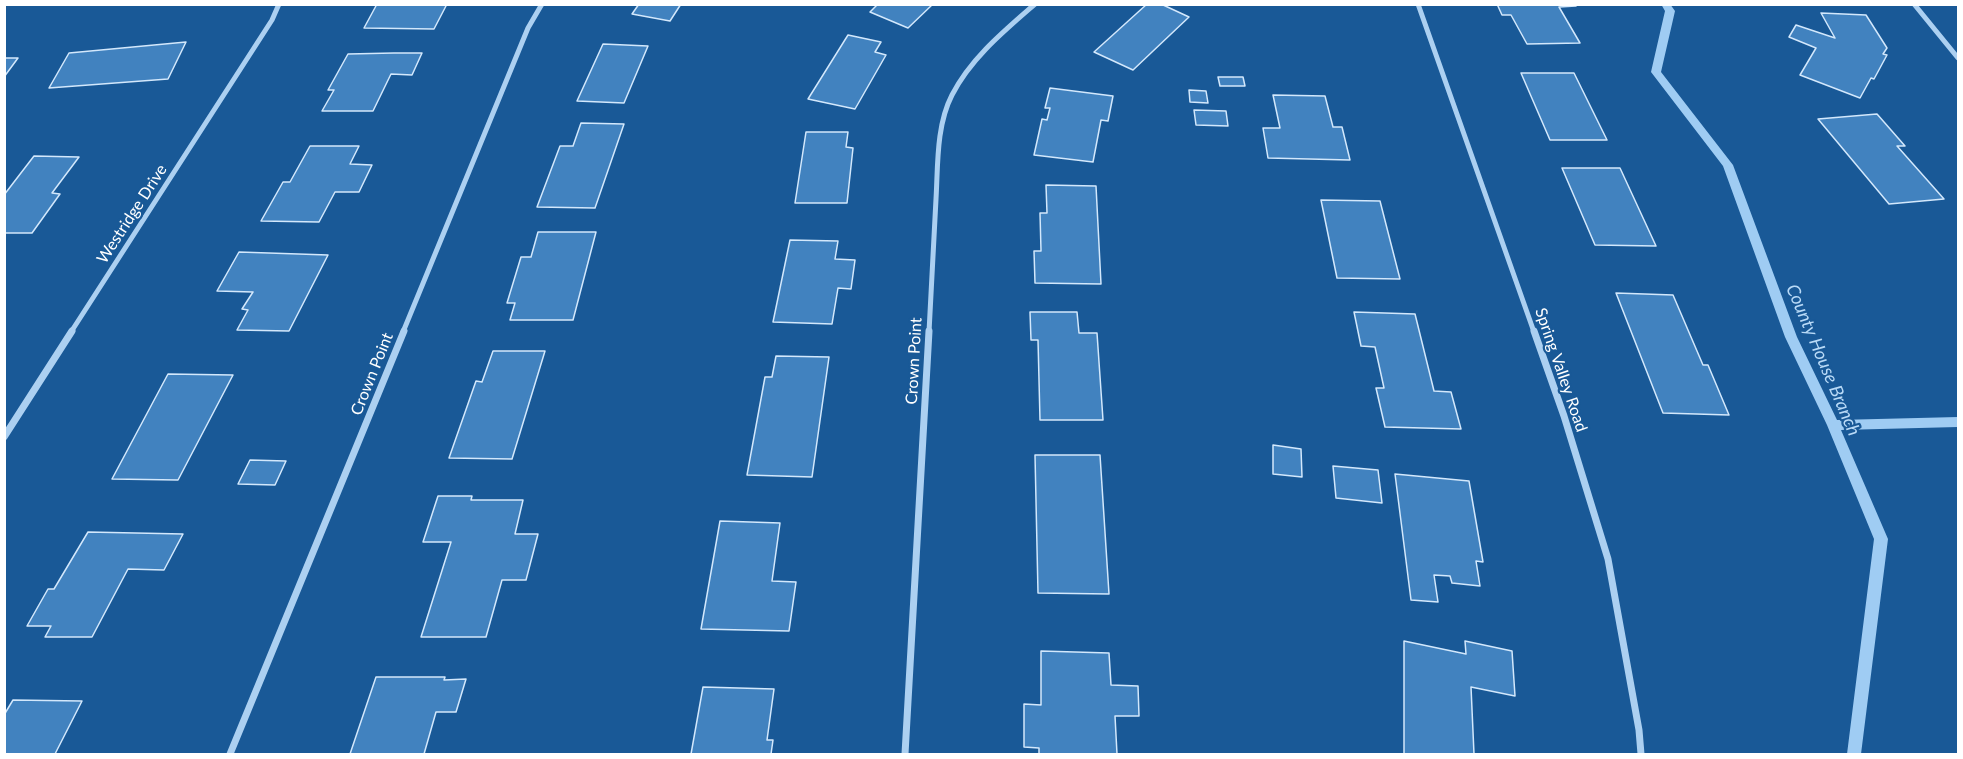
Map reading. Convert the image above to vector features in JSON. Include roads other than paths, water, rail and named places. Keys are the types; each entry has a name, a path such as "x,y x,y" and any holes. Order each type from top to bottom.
{"street":[{"name":"Westridge Drive","path":"4,437 272,20 279,4"},
{"name":"Crown Point","path":"230,754 524,39 542,4"},
{"name":"Crown Point","path":"905,754 939,154 946,112 966,73 999,34 1035,4"},
{"name":"Spring Valley Road","path":"1418,4 1564,416 1608,559 1639,730 1641,754"},
{"path":"1914,4 1959,58"}],"waterway":[{"name":"County House Branch","path":"1665,4 1670,11 1656,72 1728,165 1791,337 1833,425"},
{"path":"1833,425 1958,422"},
{"name":"County House Branch","path":"1833,425 1881,539 1854,754"}]}
